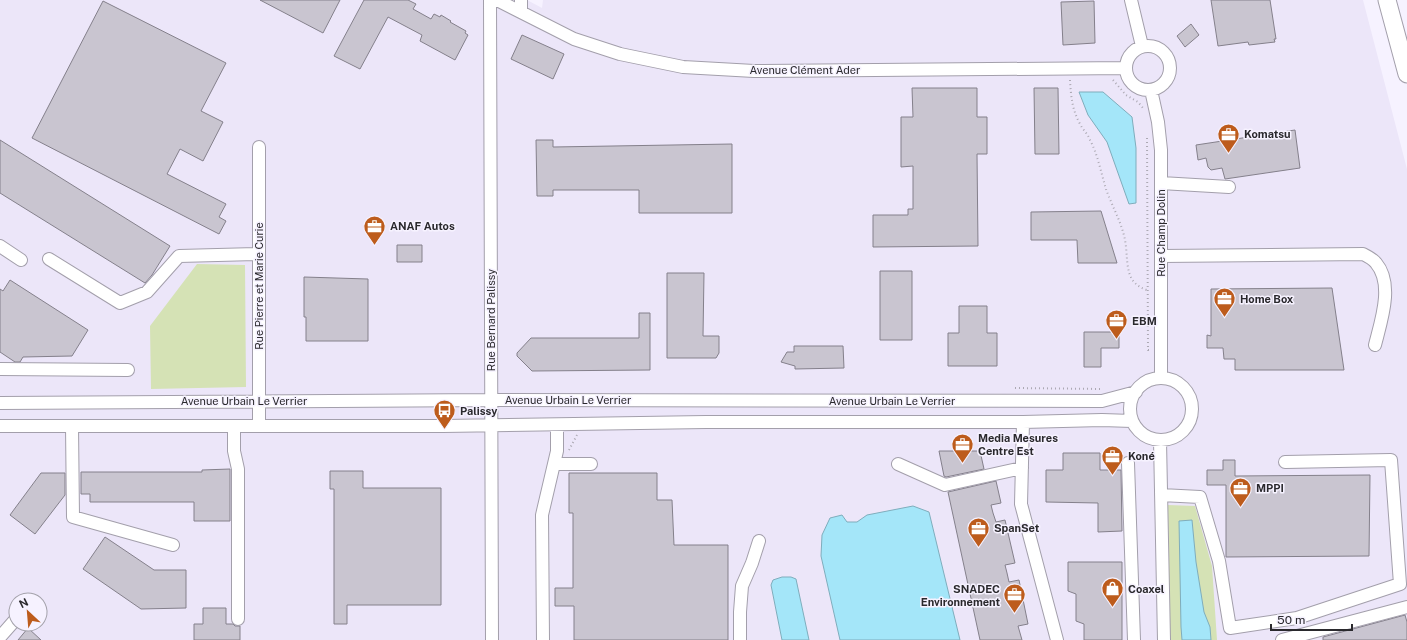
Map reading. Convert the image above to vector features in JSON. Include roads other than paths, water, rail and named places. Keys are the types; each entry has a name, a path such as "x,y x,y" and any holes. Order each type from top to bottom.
{"highway":[{"path":"1387,0 1407,74"}],"street":[{"name":"Rue Bernard Palissy","path":"490,0 492,640"},
{"name":"Avenue Clément Ader","path":"497,0 574,39 620,54 683,67 754,71 1126,68"},
{"path":"521,0 521,12"},
{"path":"1131,0 1142,46"},
{"path":"1149,45 1163,51 1170,63 1168,77 1164,83 1152,90 1142,89 1134,84 1128,77 1126,68 1130,54 1142,46 1149,45"},
{"name":"Rue Champ Dolin","path":"1152,90 1161,150 1161,378"},
{"name":"Rue Pierre et Marie Curie","path":"258,147 259,426"},
{"path":"1160,184 1229,187"},
{"path":"0,246 20,260"},
{"path":"49,259 120,303 147,292 179,256 259,254"},
{"path":"1161,256 1363,254 1376,262 1384,279 1385,306 1375,345"},
{"path":"0,369 128,370"},
{"path":"1161,378 1180,384 1187,391 1192,401 1193,410 1191,420 1186,429 1178,436 1169,440 1160,441 1144,435 1138,430 1132,421 1130,411 1131,401 1142,385 1151,380 1161,378"},
{"name":"Avenue Urbain Le Verrier","path":"0,403 491,400 1102,401 1136,392"},
{"name":"Avenue Urbain Le Verrier","path":"0,426 491,426 706,422 1132,421"},
{"path":"1023,422 1021,504 1057,640"},
{"path":"543,640 542,515 557,451 557,425"},
{"path":"72,426 73,517 173,545"},
{"path":"234,426 234,451 238,469 238,619"},
{"path":"1160,441 1164,640"},
{"path":"1161,495 1200,497 1219,561 1230,628 1296,618 1400,584 1391,460 1285,462"},
{"path":"1128,463 1134,640"},
{"path":"554,464 590,464"},
{"path":"898,464 945,485 1022,468"},
{"path":"740,640 742,586 752,563 759,541"},
{"path":"1282,640 1407,607"},
{"path":"0,637 8,628"}],"water":[{"path":"1079,92 1103,92 1132,117 1136,148 1136,203 1129,204 1107,142 1088,115"},
{"path":"913,506 929,512 960,640 840,640 821,556 822,535 830,518 842,515 847,522 857,522 867,515"},
{"path":"1192,520 1196,562 1204,612 1210,627 1211,640 1182,640 1179,521"},
{"path":"782,577 791,577 796,579 809,640 782,640 771,585 773,580"}],"place":[{"name":"Komatsu","path":"1229,154"},
{"name":"ANAF Autos","path":"374,246"},
{"name":"Home Box","path":"1225,318"},
{"name":"EBM","path":"1117,340"},
{"name":"Palissy","path":"444,430"},
{"name":"Media Mesures Centre Est","path":"963,464"},
{"name":"Koné","path":"1112,476"},
{"name":"MPPI","path":"1241,508"},
{"name":"SpanSet","path":"979,548"},
{"name":"Coaxel","path":"1113,608"},
{"name":"SNADEC Environnement","path":"1015,614"}]}
